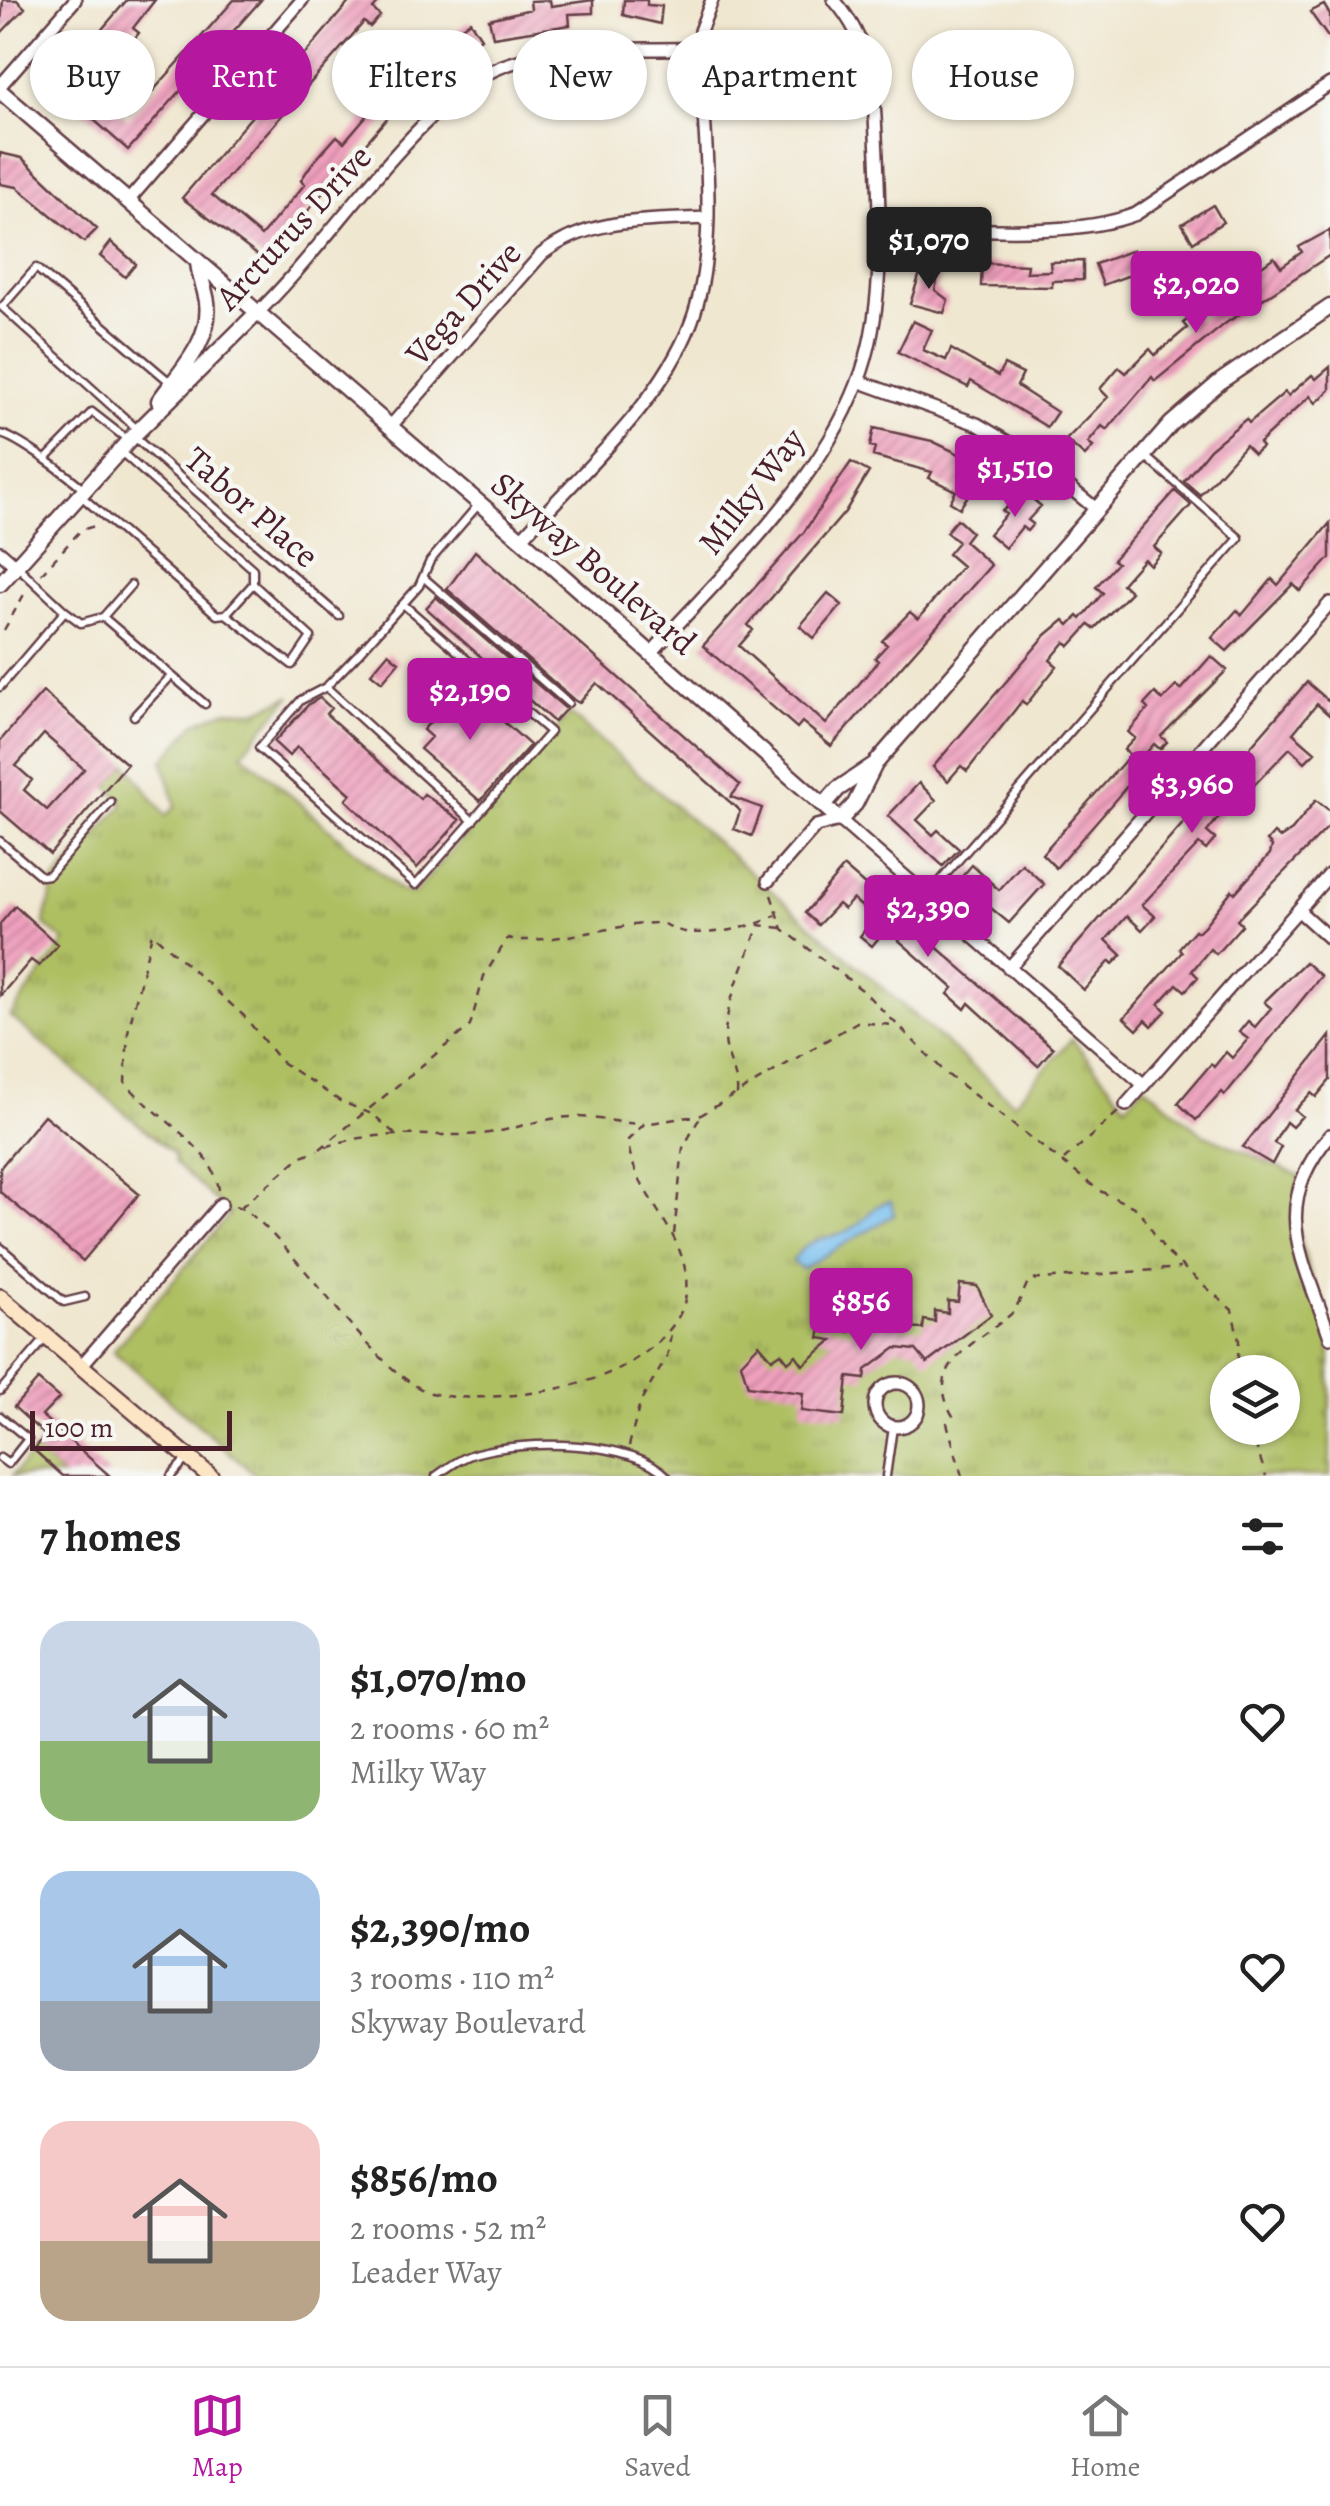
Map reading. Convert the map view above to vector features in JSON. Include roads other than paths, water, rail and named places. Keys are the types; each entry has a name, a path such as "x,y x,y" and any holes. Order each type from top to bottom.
{"main road":[{"path":"0,1298 205,1475"}],"street":[{"path":"0,88 75,0"},
{"path":"128,201 302,0"},
{"path":"700,30 712,0"},
{"name":"Milky Way","path":"652,652 811,467 858,381 876,295 880,227 871,68 856,28 834,0"},
{"name":"Arcturus Drive","path":"0,584 176,387 257,313 440,109 478,78 518,61 667,50"},
{"path":"880,227 1074,227 1115,222 1136,214 1330,84"},
{"name":"Skyway Boulevard","path":"0,88 652,652 1144,1085"},
{"path":"522,539 645,400 673,360 699,298 706,218 703,120"},
{"name":"Vega Drive","path":"390,427 542,254 559,241 619,222 706,218"},
{"path":"176,387 205,330 206,302 198,262"},
{"path":"768,881 816,826 840,820 855,804 875,764 1143,455 1221,381 1330,307"},
{"path":"858,381 977,424 1030,456 1096,509"},
{"path":"0,552 16,566"},
{"path":"1010,968 1330,602"},
{"path":"824,806 838,789 875,764"},
{"path":"1126,1105 1330,874"},
{"path":"1299,911 1330,939"},
{"path":"1330,1136 1300,1176 1293,1214 1325,1304 1330,1337"},
{"path":"82,1366 221,1204"}],"lane":[{"path":"176,387 36,268 2,307 246,561 252,569 253,584 311,638 311,643 292,664 284,663 226,614"},
{"path":"47,458 92,412 130,440"},
{"path":"0,434 8,434 34,456 47,458 108,520 217,615 226,614 253,584"},
{"name":"Tabor Place","path":"130,440 338,616"},
{"path":"927,896 1239,538 1143,455"},
{"path":"404,604 550,732 416,885 259,748 302,700 326,687 404,604 430,561 480,503"},
{"path":"16,566 80,623 102,617 131,585"},
{"path":"423,577 568,703"},
{"path":"0,687 64,611"},
{"path":"102,617 204,704"},
{"path":"134,716 172,676"},
{"path":"326,687 473,820"},
{"path":"0,841 42,876 48,875 112,802"},
{"path":"0,1246 64,1302 85,1297"},
{"path":"0,1392 47,1337"},
{"path":"0,1416 28,1439 8,1464 0,1458"},
{"path":"886,1476 893,1427"},
{"path":"436,1476 480,1452 583,1446 625,1451 666,1476"},
{"path":"171,1476 188,1457"}],"water":[{"path":"891,1201 894,1215 802,1269 793,1262 805,1246 853,1228 874,1209"}]}
